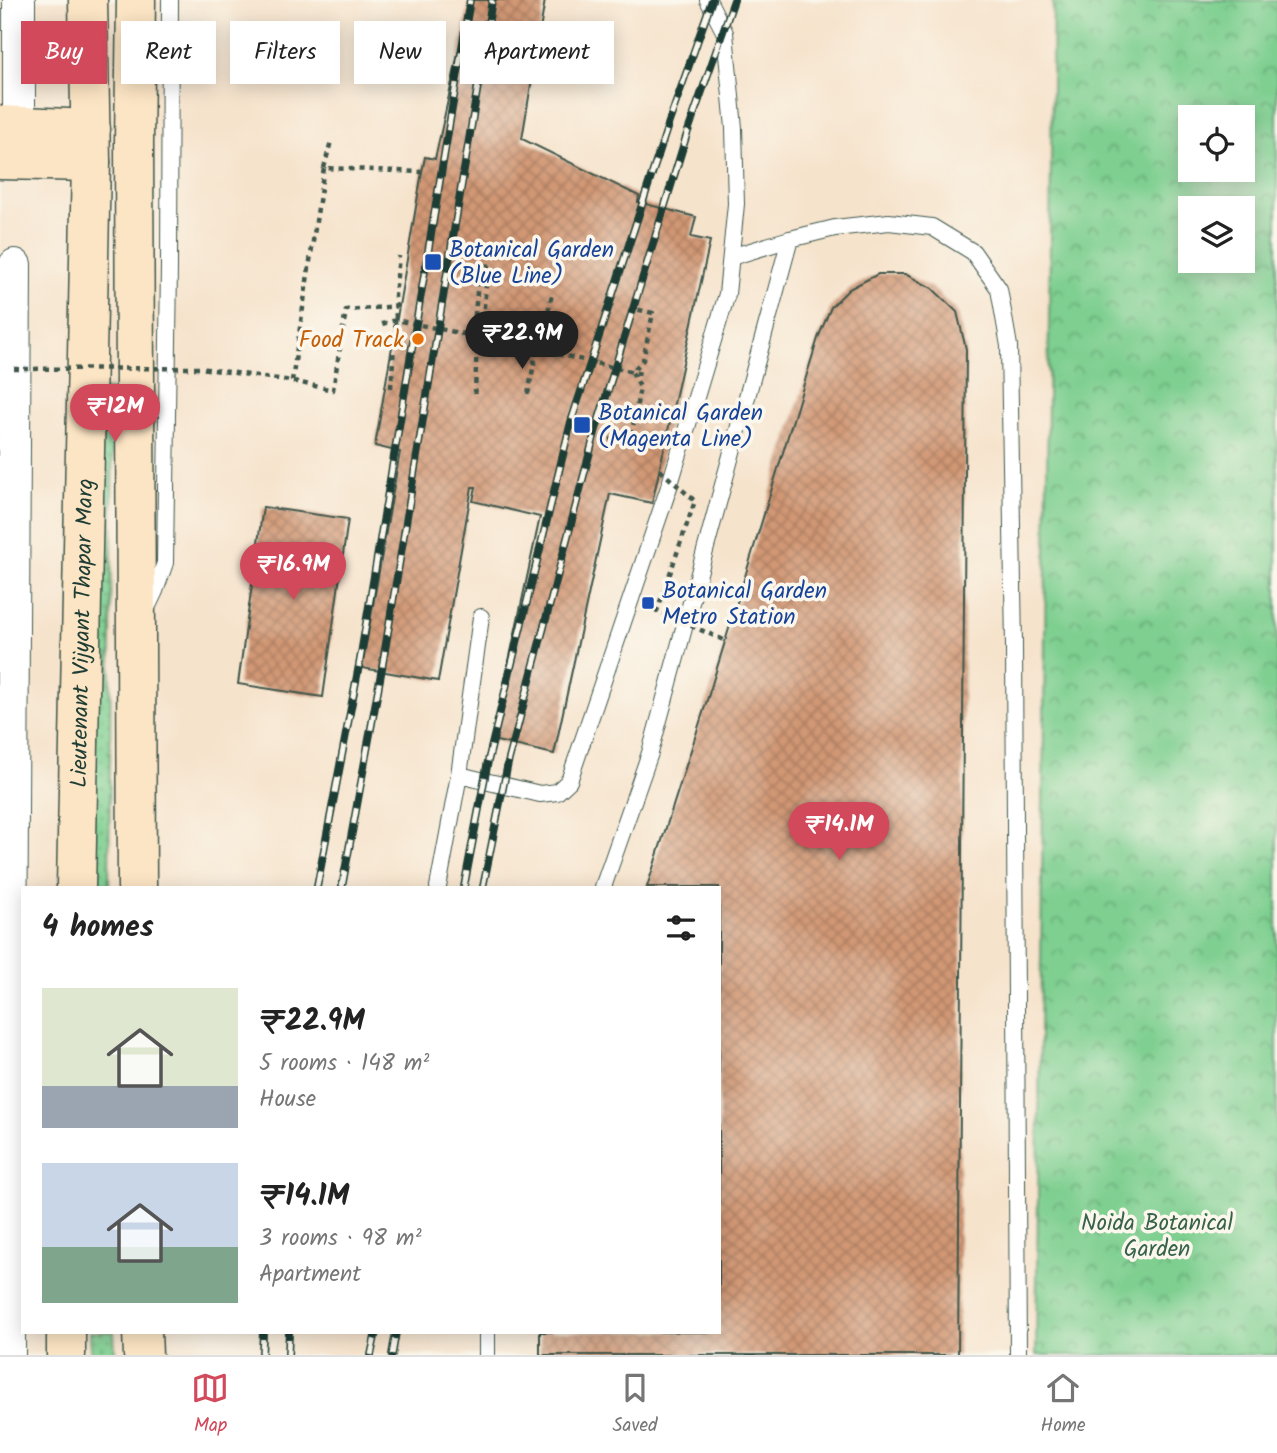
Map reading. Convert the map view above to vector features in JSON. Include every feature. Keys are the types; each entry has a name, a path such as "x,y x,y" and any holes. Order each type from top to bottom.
{"main road":[{"name":"Lieutenant Vijyant Thapar Marg","path":"76,886 91,146 88,0"},
{"path":"136,0 136,886"},
{"path":"9,142 91,146"},
{"path":"66,1334 66,1355"},
{"path":"142,1334 143,1355"}],"street":[{"path":"9,142 19,0"},
{"path":"9,1355 5,890 6,582 15,265"}],"lane":[{"path":"136,631 165,563 170,0"},
{"path":"459,775 540,793 557,792 569,780 670,484 727,294 736,204 725,33 708,0"},
{"path":"731,257 835,228 889,222 932,227 973,252 999,289 1009,346 1014,660 1018,1355"},
{"path":"603,886 650,753 790,239"},
{"path":"438,886 459,775 481,617"},
{"path":"487,1334 487,1355"}],"path":[{"path":"292,381 324,168 331,141"},
{"path":"324,168 422,172"},
{"path":"475,394 482,237"},
{"path":"477,337 491,242"},
{"path":"391,388 399,256"},
{"path":"528,394 552,294"},
{"path":"14,369 200,369 292,381 333,390 346,310 399,306"},
{"path":"632,372 643,360 653,313 635,309"},
{"path":"382,324 396,320 645,375"},
{"path":"600,437 630,444 640,387 632,372"},
{"path":"660,470 695,501 657,611 726,641"}],"green space":[{"name":"Noida Botanical Garden","path":"1053,0 1277,0 1277,1355 1036,1355"},
{"path":"98,389 113,391 109,886 92,886"},
{"path":"90,1334 114,1334 115,1355 91,1355"}],"building":[{"path":"470,0 545,0 542,21 465,21"},
{"path":"460,45 460,84 531,84 522,139 639,196 638,202 696,217 691,237 710,241 652,503 610,494 554,754 492,740 540,517 473,501 476,487 472,487 438,681 362,668 400,452 375,446 425,157 435,159"},
{"path":"878,274 905,274 932,288 957,312 966,349 958,1355 540,1355 540,1334 721,1334 721,886 647,886 818,338 831,307 849,289"},
{"path":"263,507 348,519 323,697 238,684"}],"railway":[{"path":"317,886 360,660 470,0"},
{"path":"342,886 382,668 492,0"},
{"path":"464,886 488,761 571,422 669,122 712,0"},
{"path":"483,886 508,763 596,429 686,137 734,0"},
{"path":"262,1355 263,1334"},
{"path":"288,1355 289,1334"},
{"path":"371,1355 376,1334"},
{"path":"392,1355 396,1334"}],"place":[{"name":"Botanical Garden (Blue Line)","path":"433,262"},
{"name":"Food Track","path":"418,339"},
{"name":"Botanical Garden (Magenta Line)","path":"582,425"},
{"name":"Botanical Garden Metro Station","path":"648,603"}]}
